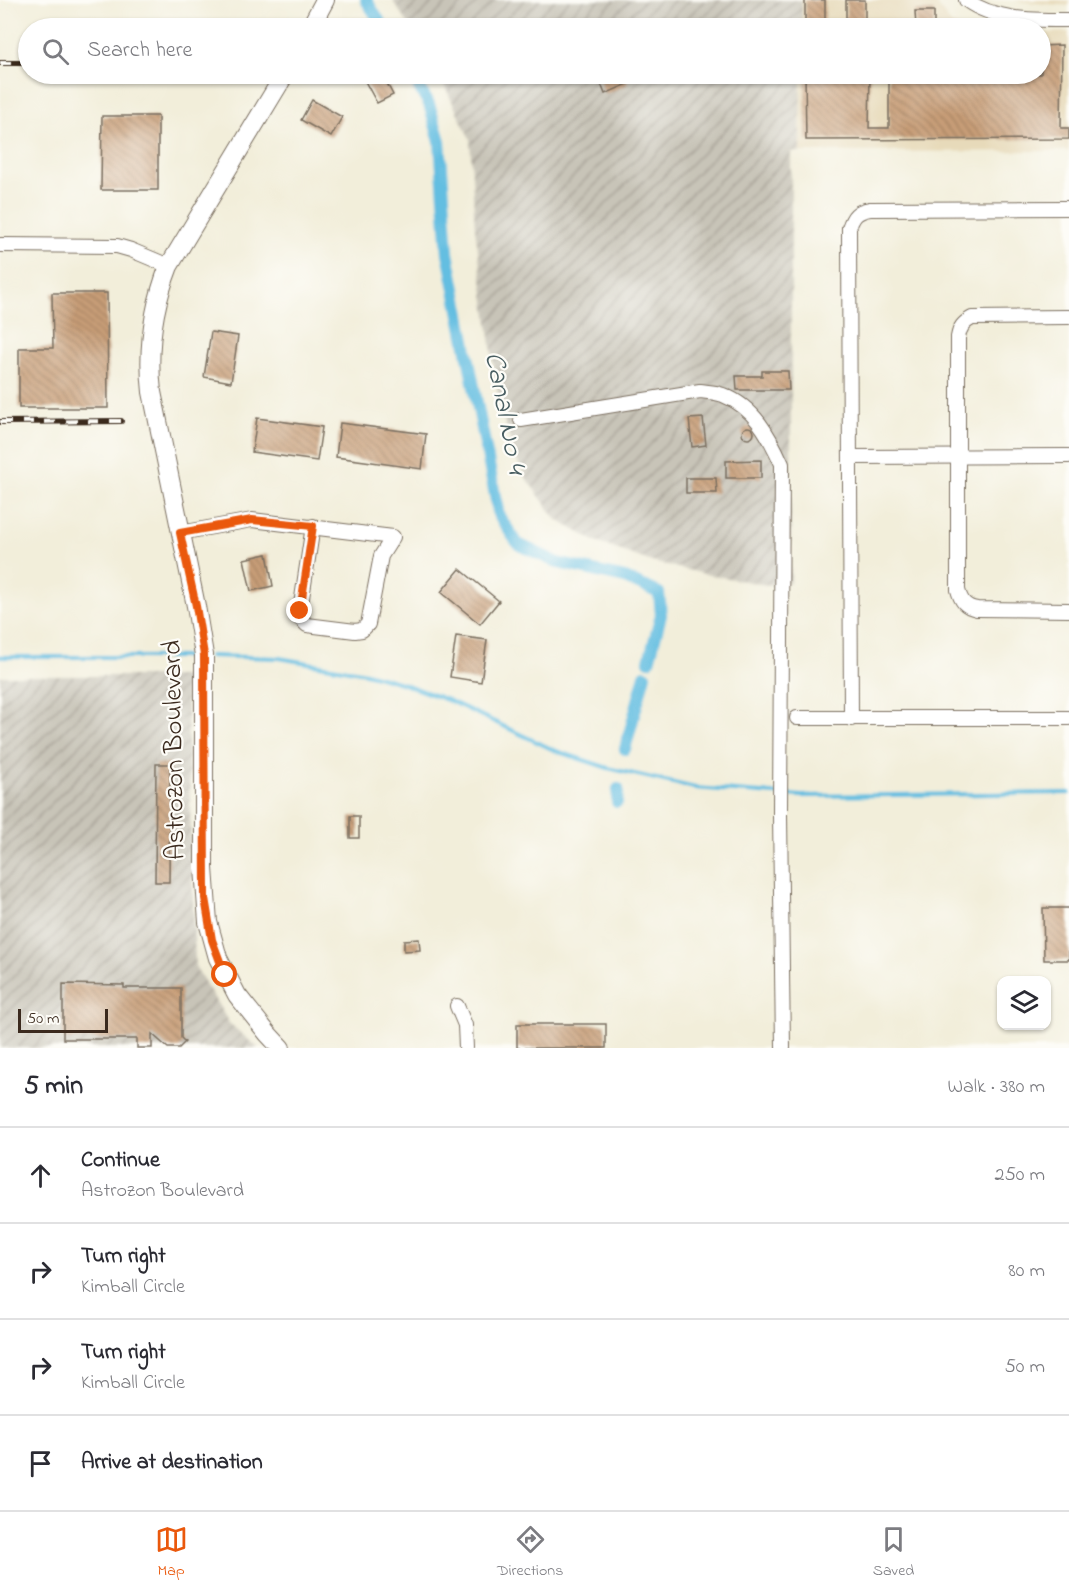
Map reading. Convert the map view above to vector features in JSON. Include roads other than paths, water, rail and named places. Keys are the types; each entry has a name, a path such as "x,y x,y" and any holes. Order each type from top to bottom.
{"main road":[{"path":"315,18 325,0"},
{"name":"Astrozon Boulevard","path":"279,84 169,266 155,309 149,367 180,533 201,629 206,679 204,868 208,922 218,958 237,995 280,1048"}],"street":[{"path":"966,0 989,12 1006,17 1027,18"},
{"path":"1051,19 1069,20"},
{"path":"851,719 849,228 855,215 870,209 1069,208"},
{"path":"0,245 117,246 169,266"},
{"path":"1069,316 981,316 964,322 958,337 958,590 960,598 970,608 977,609 1069,610"},
{"path":"521,420 700,392 722,394 747,409 770,437 782,464 780,814 783,1048"},
{"path":"850,457 1069,456"},
{"path":"180,533 252,520 313,526 393,537 381,556 368,624 362,630 356,632 308,625 301,619 300,611 313,526"},
{"path":"797,718 1069,718"},
{"path":"457,1006 465,1025 466,1048"}],"waterway":[{"name":"Canal No 4","path":"366,0 378,18"},
{"name":"Canal No 4","path":"417,84 429,104 440,141 448,253 499,516 518,544 558,563 625,578 659,593 661,615 649,661"},
{"path":"210,656 279,658 366,673 450,701 556,751 608,768 695,788 801,796 1069,793"},
{"path":"0,657 200,657"},
{"name":"Canal No 4","path":"625,749 645,675"},
{"name":"Canal No 4","path":"617,802 618,789"}],"railway":[{"path":"0,63 18,63"},
{"path":"0,422 121,421"}]}
